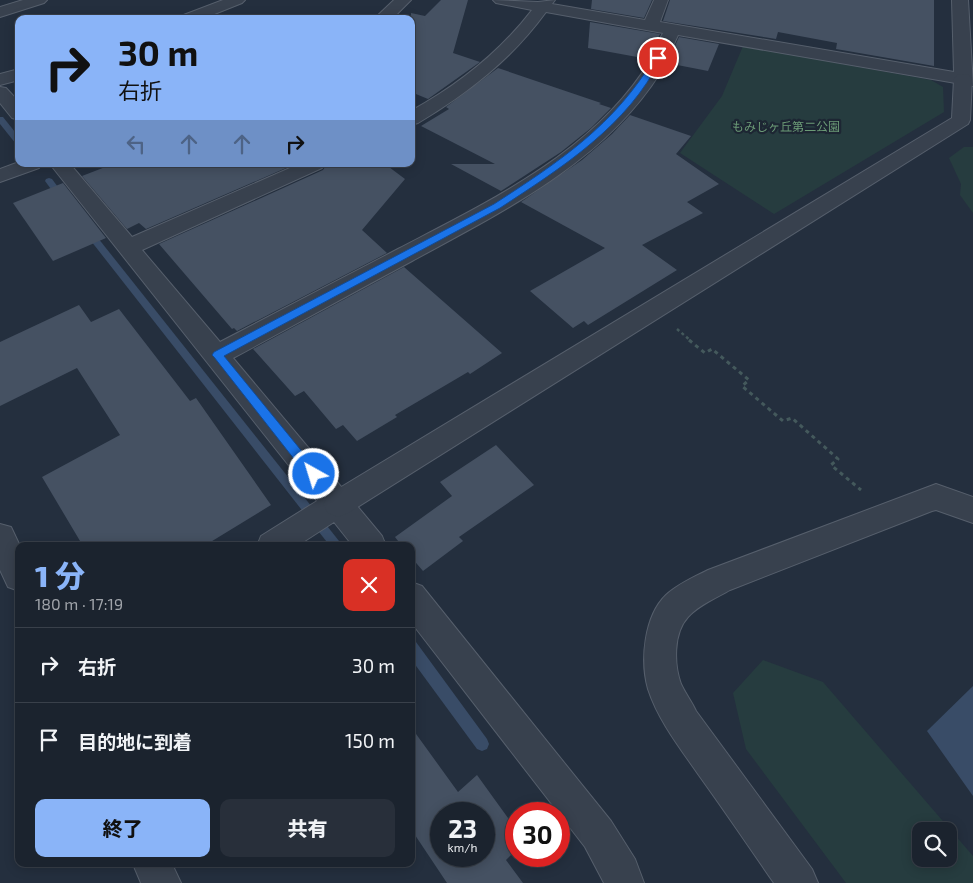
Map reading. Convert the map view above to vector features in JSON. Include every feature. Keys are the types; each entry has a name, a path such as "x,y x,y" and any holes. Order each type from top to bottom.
{"street":[{"path":"0,12 39,0"},
{"path":"197,15 237,0"},
{"path":"386,15 403,0"},
{"path":"502,0 545,4 672,30 968,80"},
{"path":"650,26 661,1"},
{"path":"415,117 461,89 491,67 511,47 545,4"},
{"path":"278,542 962,120 968,80 964,10"},
{"path":"217,355 497,206 540,178 589,141 633,97 650,73 672,30"},
{"path":"0,80 15,75"},
{"path":"0,92 15,109"},
{"path":"0,176 24,167"},
{"path":"62,167 217,355 323,513 365,542"},
{"path":"129,247 308,167"},
{"path":"798,883 684,723 665,688 660,658 663,630 676,607 695,593 720,580 936,498 973,510"},
{"path":"0,537 15,569"},
{"path":"415,602 598,834 621,873 624,883"},
{"path":"153,867 161,883"}],"path":[{"path":"654,310 706,353 712,349 749,380 742,386 783,421 792,418 838,458 830,464 867,495"}],"green space":[{"name":"もみじヶ丘第二公園","path":"743,46 931,80 943,87 944,112 774,214 680,153 722,96"},
{"path":"964,147 973,147 973,213 960,195 961,184 949,158"},
{"path":"763,660 823,682 944,822 912,822 912,867 957,867 957,837 973,856 973,883 846,883 746,749 733,693"}],"water":[{"path":"973,686 973,796 927,731"}],"building":[{"path":"441,0 468,0 453,53 480,62 428,99 415,94 415,15 411,15 411,13 425,16"},
{"path":"592,0 652,0 644,18 591,9"},
{"path":"670,0 934,0 934,66 836,49 837,43 778,32 776,39 663,21"},
{"path":"590,22 660,34 648,59 588,48"},
{"path":"679,37 719,44 708,71 667,63"},
{"path":"498,68 611,108 591,128 561,152 501,191 451,164 495,164 421,126 449,109 446,107"},
{"path":"630,115 691,136 676,154 719,184 687,202 703,213 642,245 677,270 588,325 584,321 573,328 530,291 605,248 521,202 582,160 612,134"},
{"path":"105,167 288,167 146,229 139,223 127,229 82,176"},
{"path":"325,167 389,167 405,179 362,230 387,253 237,331 234,328 232,329 159,244 323,170"},
{"path":"63,183 106,238 53,261 13,203"},
{"path":"404,267 502,353 470,374 468,372 395,415 397,417 357,441 343,425 336,429 304,391 295,396 253,349"},
{"path":"79,305 91,322 119,309 190,401 196,398 271,505 211,542 81,542 42,477 120,435 77,368 0,406 0,342"},
{"path":"496,445 534,485 459,537 463,541 423,571 415,562 415,542 399,542 395,537 452,496 440,482"},
{"path":"415,733 458,792 477,775 505,814 505,867 511,867 523,883 447,883 436,867 495,867 495,802 430,802 430,858 415,835"}],"waterway":[{"path":"0,119 15,137"},
{"path":"49,181 62,198"},
{"path":"87,230 334,542"},
{"path":"415,652 482,744"}],"route":[{"path":"314,474 217,355 497,206 540,178 577,151 608,124 633,97 658,58"}]}
